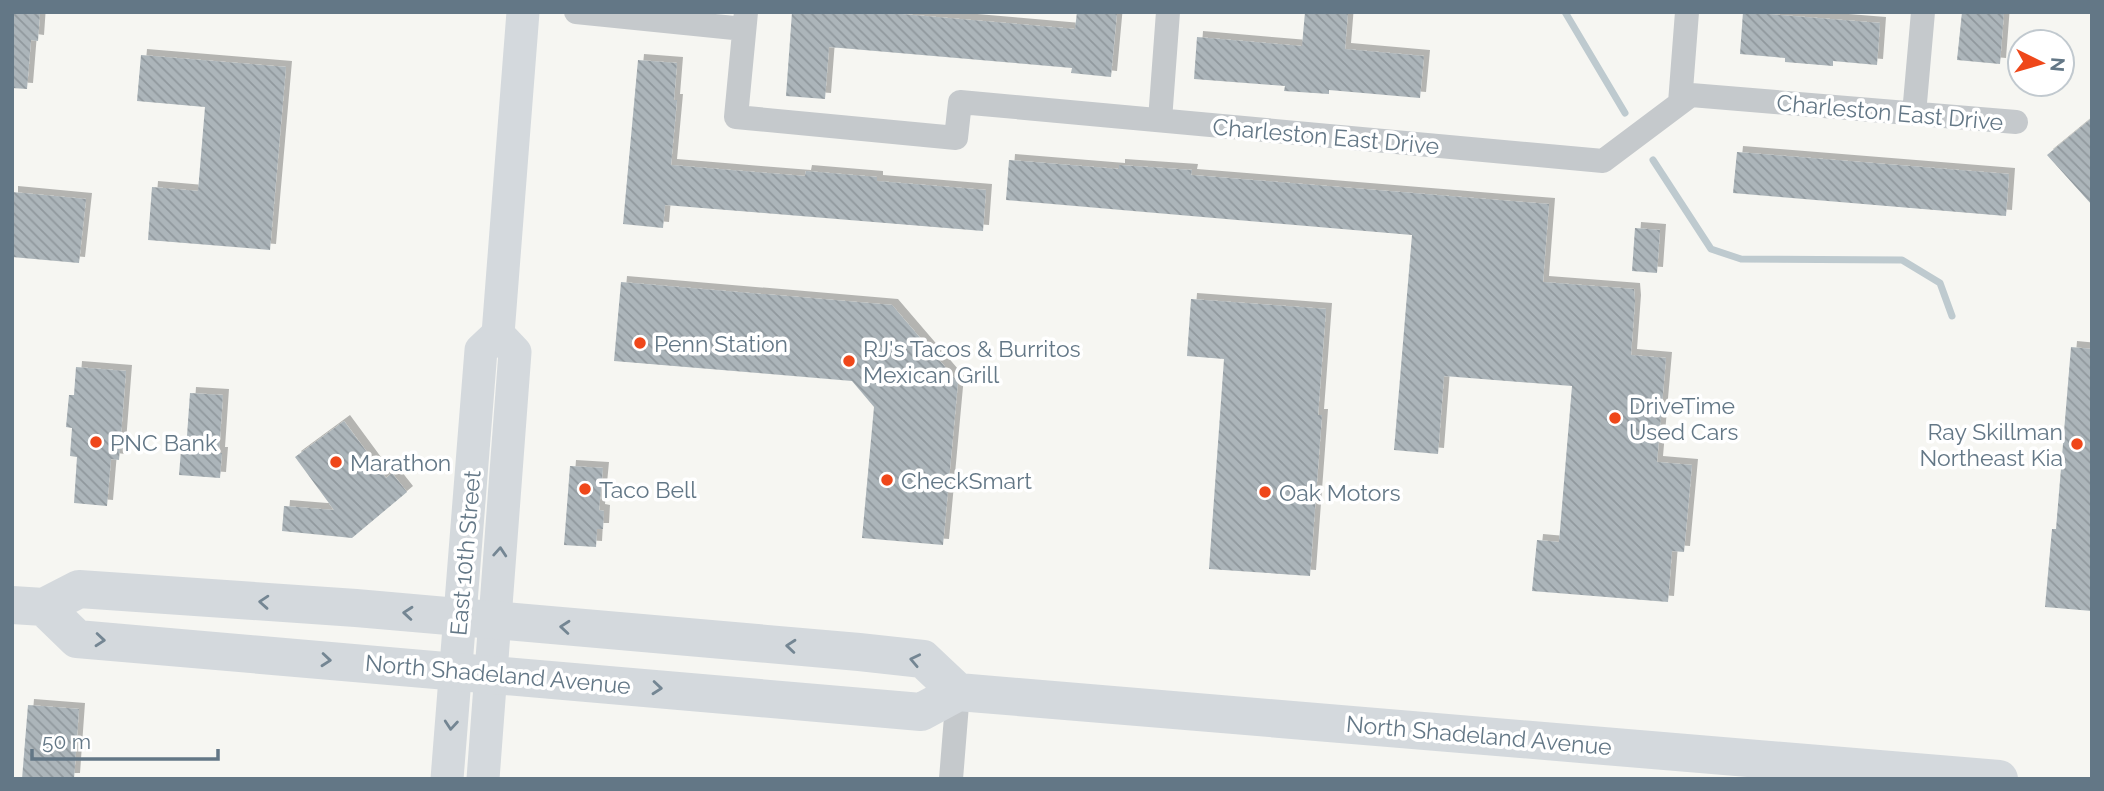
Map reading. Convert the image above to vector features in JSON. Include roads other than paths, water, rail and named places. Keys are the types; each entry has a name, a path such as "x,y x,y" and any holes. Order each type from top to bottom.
{"main road":[{"name":"East 10th Street","path":"483,779 474,672 477,619 515,352 498,334 523,12"},
{"name":"North Shadeland Avenue","path":"28,606 79,589 356,608 923,659 958,692"},
{"name":"North Shadeland Avenue","path":"28,606 77,639 921,712 958,692 1772,769 1999,779"},
{"name":"East 10th Street","path":"447,779 474,672"}],"street":[{"path":"576,12 745,20"},
{"path":"1160,120 1168,12"},
{"path":"1680,103 1688,12"},
{"path":"1914,114 1923,12"},
{"name":"Charleston East Drive","path":"745,20 736,117 956,138 960,102 1603,161 1691,95 2016,122"},
{"path":"951,779 958,692"}],"waterway":[{"path":"1565,12 1625,113"},
{"path":"1653,160 1711,249 1741,259 1902,260 1940,283 1952,316"}],"place":[{"name":"Penn Station","path":"640,343"},
{"name":"RJ's Tacos & Burritos Mexican Grill","path":"849,361"},
{"name":"DriveTime Used Cars","path":"1615,418"},
{"name":"PNC Bank","path":"96,442"},
{"name":"Ray Skillman Northeast Kia","path":"2077,444"},
{"name":"Marathon","path":"336,462"},
{"name":"CheckSmart","path":"887,480"},
{"name":"Taco Bell","path":"585,489"},
{"name":"Oak Motors","path":"1265,492"}]}
